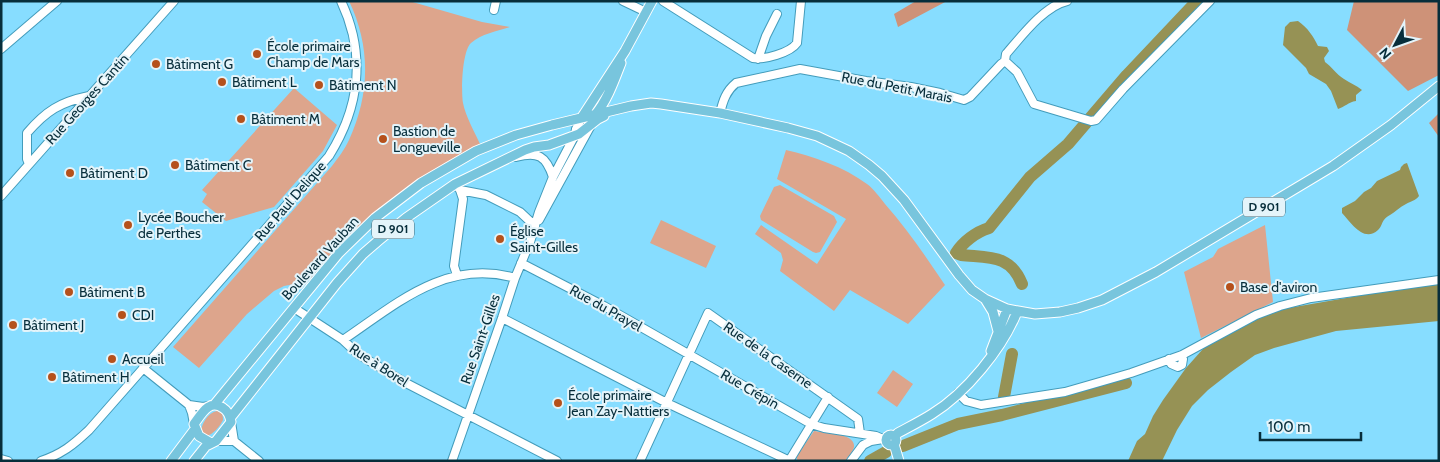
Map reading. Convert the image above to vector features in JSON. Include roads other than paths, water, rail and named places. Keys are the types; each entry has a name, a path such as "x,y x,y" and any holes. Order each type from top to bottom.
{"main road":[{"name":"Rue Saint-Gilles","path":"582,118 625,51 652,1"},
{"name":"Rue Saint-Gilles","path":"593,119 616,77 625,51"},
{"name":"D 901","path":"575,135 583,132 593,119 603,116 651,109 691,109 720,112 817,136 849,151 882,176 904,200 959,276 972,290 985,299 1007,309 1035,314 1060,312 1086,306 1122,290 1333,166 1391,126 1439,86"},
{"path":"604,101 614,110"},
{"path":"593,119 614,110 651,103 691,109"},
{"path":"556,124 582,111 590,104"},
{"name":"Boulevard Vauban","path":"195,427 211,405 339,253 375,218 421,183 484,148 516,135 556,124 582,118 593,119"},
{"name":"Boulevard Vauban","path":"213,442 309,318 363,254 406,218 502,160 525,150 548,145 575,135"},
{"path":"985,299 993,312 998,331"},
{"path":"989,358 1007,309"},
{"path":"898,461 889,440 933,414 979,373 1005,338 1017,312"},
{"path":"211,405 224,409 231,420"},
{"path":"195,427 199,436 213,442"},
{"path":"171,461 195,427"},
{"path":"194,461 206,446 213,442"}],"street":[{"path":"1,48 57,1"},
{"name":"Rue Georges Cantin","path":"1,196 174,1"},
{"name":"Rue Paul Delique","path":"41,461 54,457 70,447 89,430 318,169 336,144 353,102 357,72 354,40 348,15 341,1"},
{"path":"494,10 496,1"},
{"path":"622,1 646,12"},
{"path":"663,1 753,58 758,59 772,57 794,47 797,43 801,1"},
{"path":"1067,1 1061,3 1037,20 1006,54 1005,61 1017,72 1034,104 1087,120 1096,120 1123,89 1210,1"},
{"path":"758,59 766,36 777,14"},
{"name":"Rue du Petit Marais","path":"720,112 724,99 736,82 800,69 911,87 964,100 970,98 1005,61"},
{"path":"29,164 27,159 27,133 40,118 49,111 71,100 89,96"},
{"name":"Rue Saint-Gilles","path":"452,461 539,212 553,177 582,118"},
{"name":"Rue Saint-Gilles","path":"535,226 543,216 593,119"},
{"path":"502,160 527,154 540,156 547,162 553,177"},
{"path":"458,187 486,195 520,212 535,226"},
{"path":"457,275 454,266 463,199 458,187"},
{"name":"Rue du Prayel","path":"521,263 604,306 689,354"},
{"path":"343,340 413,292 457,275 493,273 515,278"},
{"path":"958,393 966,401 981,405 1065,392 1132,373 1182,355 1256,315 1280,306 1310,298 1439,280"},
{"name":"Rue à Borel","path":"294,308 343,340 358,354 404,382 553,460"},
{"name":"Rue de la Caserne","path":"689,354 708,314 858,419 860,434"},
{"path":"502,318 667,403 789,461 828,397"},
{"path":"640,461 689,354"},
{"name":"Rue Crépin","path":"689,354 811,424 889,440"},
{"path":"143,368 189,405 195,427"},
{"path":"189,405 203,407 211,405"},
{"path":"231,420 234,441"},
{"path":"851,432 857,440 860,449"},
{"path":"851,461 863,445 871,441 889,440"},
{"path":"213,442 234,441 259,461"},
{"path":"1,459 8,461"}],"waterway":[{"path":"1022,284 1017,274 1005,262 998,259 956,253 970,238 989,228 1030,177 1068,144 1127,75 1197,1"},
{"path":"1004,397 1012,354"},
{"path":"903,446 958,424 1002,415 1126,383"},
{"path":"870,461 886,452"}],"place":[{"name":"École primaire Champ de Mars","path":"257,54"},
{"name":"Bâtiment G","path":"156,64"},
{"name":"Bâtiment L","path":"222,82"},
{"name":"Bâtiment N","path":"319,85"},
{"name":"Bâtiment M","path":"241,119"},
{"name":"Bastion de Longueville","path":"383,139"},
{"name":"Bâtiment C","path":"175,165"},
{"name":"Bâtiment D","path":"70,173"},
{"name":"Lycée Boucher de Perthes","path":"128,225"},
{"name":"Église Saint-Gilles","path":"500,239"},
{"name":"Base d'aviron","path":"1230,287"},
{"name":"Bâtiment B","path":"69,292"},
{"name":"CDI","path":"122,315"},
{"name":"Bâtiment J","path":"13,325"},
{"name":"Accueil","path":"112,359"},
{"name":"Bâtiment H","path":"52,377"},
{"name":"École primaire Jean Zay-Nattiers","path":"558,403"}]}
